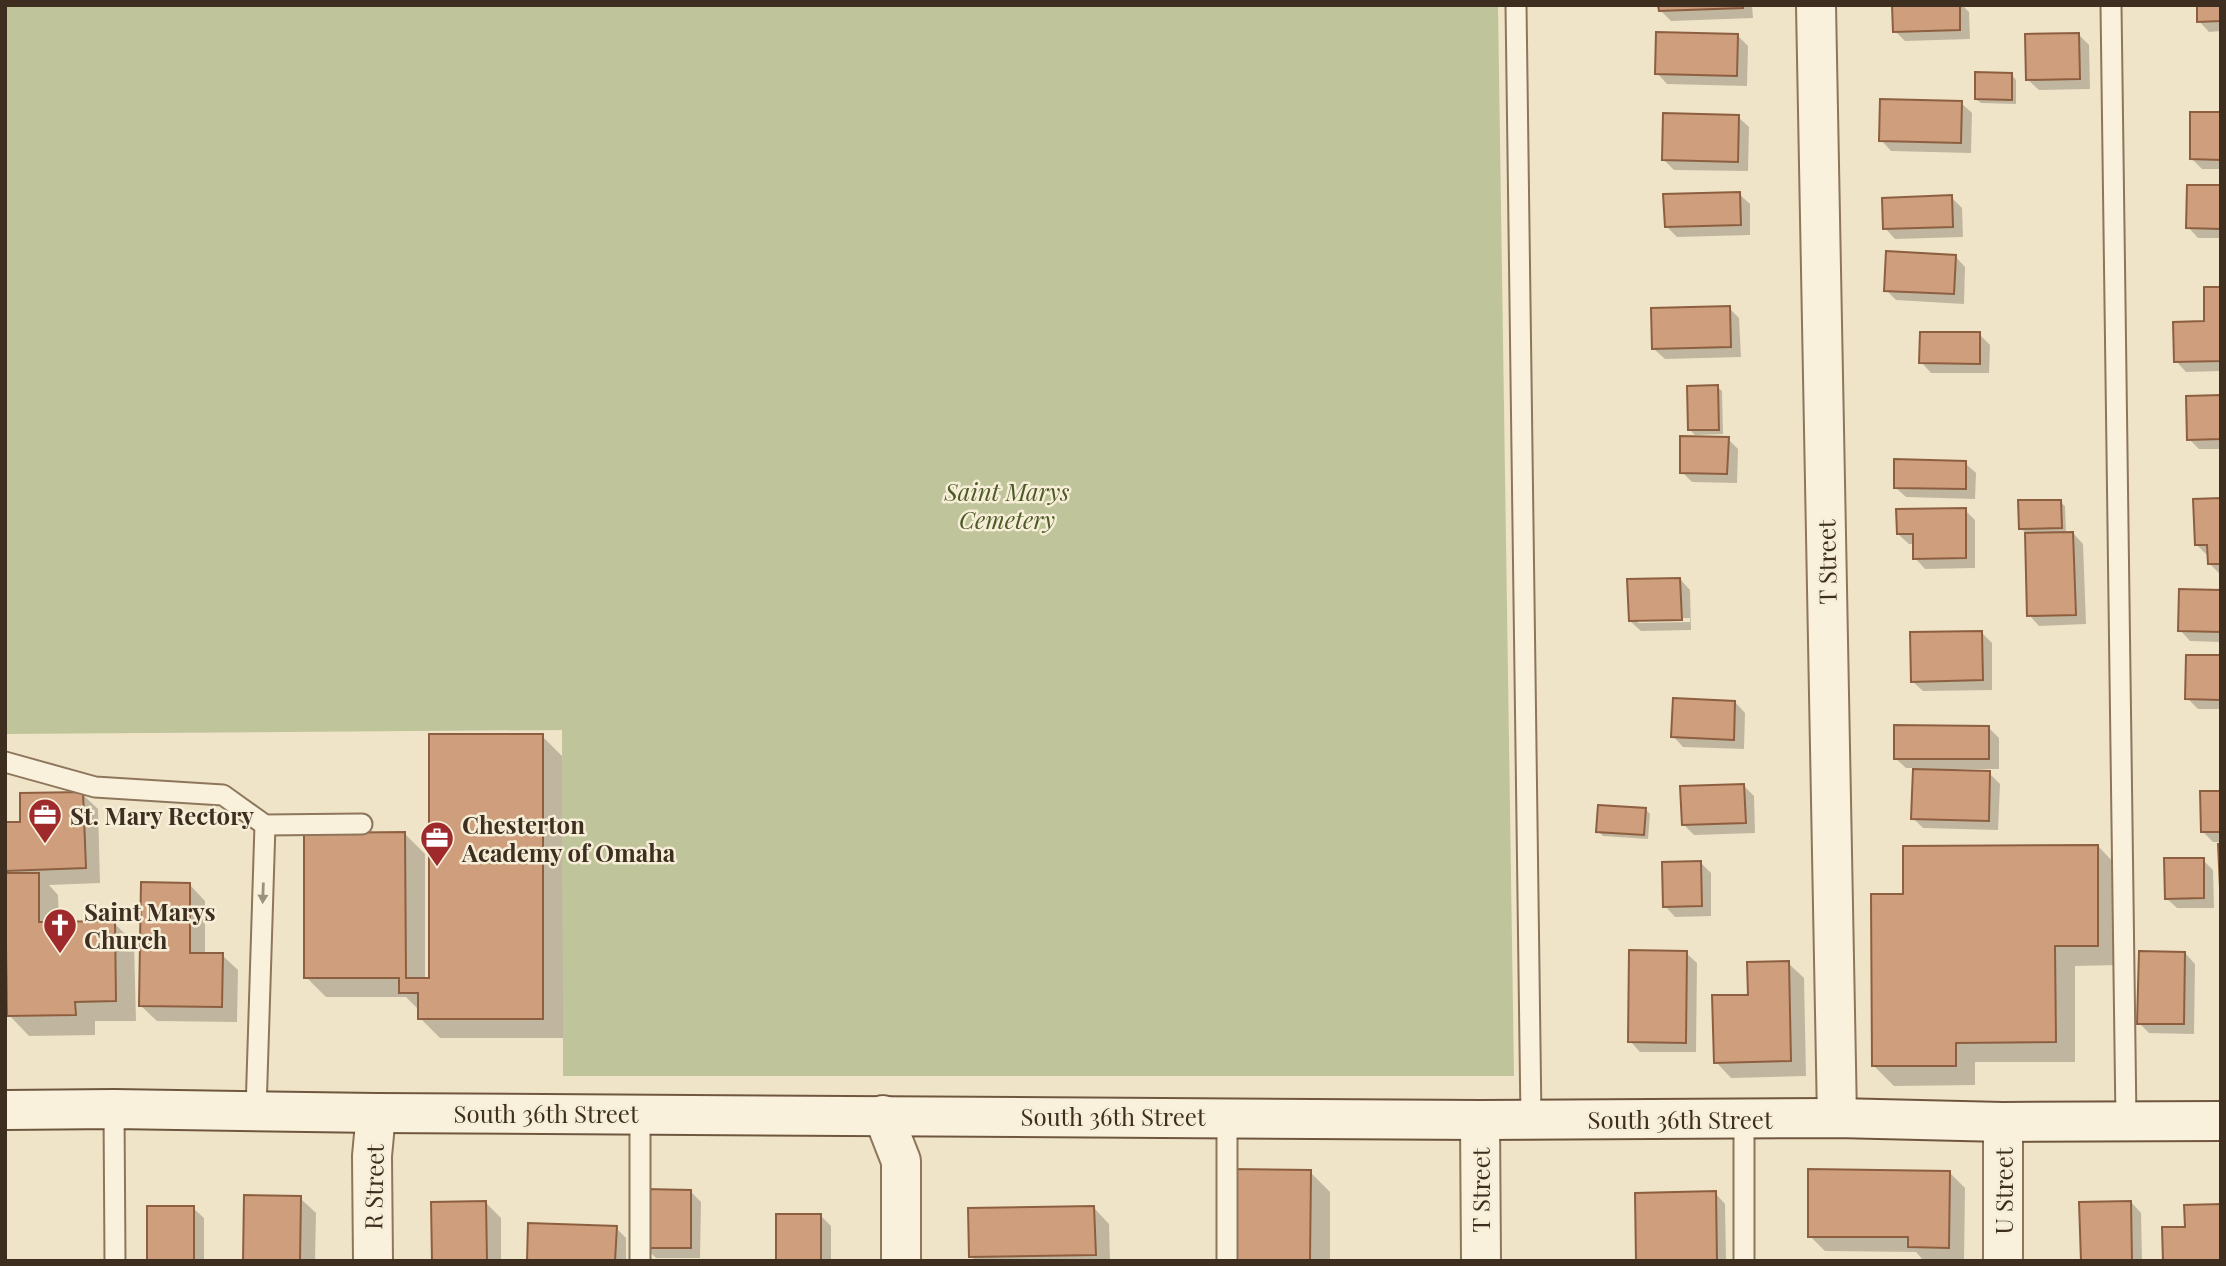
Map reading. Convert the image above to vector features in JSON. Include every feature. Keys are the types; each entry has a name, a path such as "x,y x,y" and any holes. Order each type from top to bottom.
{"main road":[{"name":"T Street","path":"1816,5 1837,1118"},
{"name":"South 36th Street","path":"5,1110 1480,1120 1837,1118 2003,1122 2221,1121"},
{"name":"R Street","path":"373,1261 372,1156 376,1113"},
{"path":"883,1115 901,1161 901,1261"},
{"name":"T Street","path":"1480,1120 1480,1261"},
{"name":"U Street","path":"2003,1122 2003,1261"}],"lane":[{"path":"1516,5 1531,1119"},
{"path":"2111,5 2126,1121"},
{"path":"5,762 95,787 223,795 265,825 362,824"},
{"path":"256,1111 265,825"},
{"path":"114,1109 115,1261"},
{"path":"640,1114 640,1261"},
{"path":"1227,1117 1227,1261"},
{"path":"1744,1118 1744,1261"}],"green space":[{"name":"Saint Marys Cemetery","path":"5,5 1498,5 1514,1076 563,1076 562,730 5,734"}],"building":[{"path":"1658,5 1743,5 1743,8 1659,11"},
{"path":"1892,5 1960,5 1960,30 1893,32"},
{"path":"2197,5 2221,5 2221,21 2197,22"},
{"path":"1656,32 1738,34 1737,76 1655,74"},
{"path":"2079,33 2080,79 2026,80 2025,34"},
{"path":"1975,72 2012,73 2012,100 1975,99"},
{"path":"1880,99 1962,101 1961,143 1879,141"},
{"path":"2190,112 2221,112 2221,160 2190,159"},
{"path":"1663,113 1739,115 1738,162 1662,160"},
{"path":"2187,185 2221,185 2221,229 2186,228"},
{"path":"1740,192 1741,225 1665,227 1663,194"},
{"path":"1952,195 1953,227 1883,229 1882,198"},
{"path":"1886,251 1956,255 1954,294 1884,291"},
{"path":"2204,287 2221,287 2221,361 2174,362 2173,322 2204,321"},
{"path":"1730,306 1731,347 1652,349 1651,308"},
{"path":"1920,332 1980,332 1980,364 1919,363"},
{"path":"1718,385 1719,430 1688,430 1687,386"},
{"path":"2221,395 2221,439 2187,440 2186,396"},
{"path":"1680,436 1729,437 1727,474 1680,473"},
{"path":"1894,459 1966,461 1966,489 1894,488"},
{"path":"2221,498 2221,564 2208,564 2207,545 2195,545 2193,499"},
{"path":"2018,500 2061,500 2062,528 2019,529"},
{"path":"1966,508 1966,558 1913,559 1913,534 1897,534 1896,509"},
{"path":"2073,532 2076,615 2027,616 2025,533"},
{"path":"1680,578 1682,620 1629,621 1627,579"},
{"path":"2179,589 2221,590 2221,632 2178,631"},
{"path":"1982,631 1983,680 1911,682 1910,632"},
{"path":"2186,655 2221,655 2221,700 2185,699"},
{"path":"1673,698 1735,701 1734,740 1671,737"},
{"path":"1894,725 1989,726 1989,759 1894,759"},
{"path":"429,734 543,734 543,1019 418,1019 418,993 399,993 399,978 304,978 304,833 405,832 406,978 429,978"},
{"path":"1913,769 1990,771 1989,821 1911,819"},
{"path":"1744,784 1746,823 1682,825 1680,786"},
{"path":"2200,791 2221,791 2221,832 2201,832"},
{"name":"St. Mary Rectory","path":"83,792 86,868 5,871 5,822 20,822 20,793"},
{"path":"1598,805 1646,808 1644,835 1596,832"},
{"path":"2218,844 2221,844 2221,888 2220,888"},
{"path":"2098,845 2098,946 2055,946 2056,1042 1956,1043 1956,1066 1872,1066 1871,894 1903,894 1903,846"},
{"path":"2164,858 2204,858 2204,898 2165,899"},
{"path":"1701,861 1702,906 1663,907 1662,862"},
{"name":"Saint Marys Church","path":"5,873 39,873 39,922 115,921 116,1001 75,1002 76,1015 7,1016"},
{"path":"141,882 190,883 190,953 223,953 222,1007 139,1006"},
{"path":"1629,950 1687,951 1686,1043 1628,1042"},
{"path":"2139,951 2185,952 2184,1024 2137,1024"},
{"path":"1789,961 1791,1061 1714,1063 1712,995 1748,995 1747,962"},
{"path":"1230,1169 1311,1170 1310,1261 1229,1261"},
{"path":"1808,1169 1950,1171 1949,1248 1908,1247 1908,1237 1808,1237"},
{"path":"645,1189 691,1190 691,1248 644,1248"},
{"path":"1716,1191 1717,1261 1636,1261 1635,1193"},
{"path":"244,1195 301,1196 300,1261 243,1261"},
{"path":"486,1201 487,1261 432,1261 431,1202"},
{"path":"2131,1201 2132,1261 2081,1261 2079,1202"},
{"path":"2221,1204 2221,1261 2163,1261 2162,1227 2185,1227 2184,1205"},
{"path":"147,1206 194,1206 194,1261 147,1261"},
{"path":"1094,1206 1096,1255 969,1257 968,1208"},
{"path":"776,1214 821,1214 821,1261 776,1261"},
{"path":"528,1223 617,1226 615,1261 527,1261"}],"place":[{"name":"St. Mary Rectory","path":"45,845"},
{"name":"Chesterton Academy of Omaha","path":"437,868"},
{"name":"Saint Marys Church","path":"60,955"}]}
